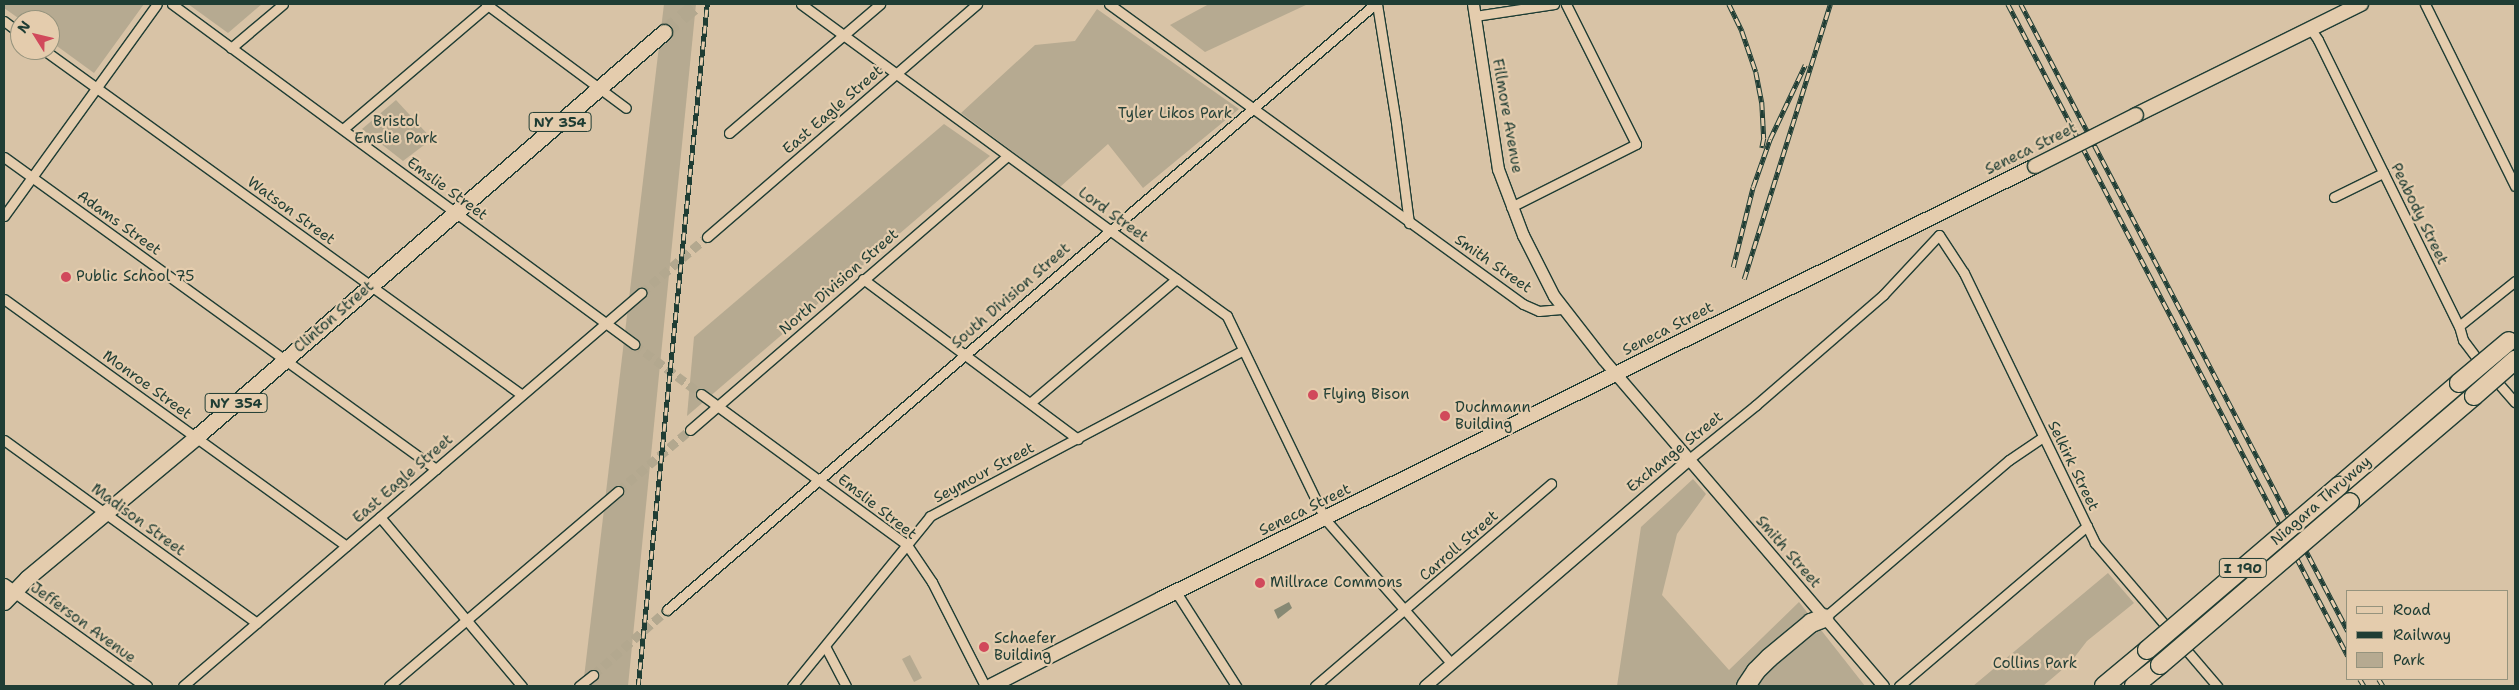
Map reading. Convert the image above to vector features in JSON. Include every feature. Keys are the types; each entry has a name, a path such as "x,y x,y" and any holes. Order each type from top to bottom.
{"highway":[{"name":"Niagara Thruway","path":"2104,686 2512,339"},
{"name":"Niagara Thruway","path":"2134,686 2152,674 2515,360"},
{"path":"1746,686 1756,671 1769,658 1811,623 1824,618"},
{"path":"1757,686 1773,667 1818,631 1824,618"}],"main road":[{"name":"Seneca Street","path":"990,686 2361,4"},
{"name":"Clinton Street","path":"7,592 196,437 664,32"}],"street":[{"path":"4,216 157,4"},
{"name":"Emslie Street","path":"172,4 634,344"},
{"path":"231,48 283,4"},
{"path":"342,129 488,4 626,108"},
{"name":"Lord Street","path":"801,4 1227,316 1325,518 1451,664"},
{"path":"729,133 880,4"},
{"name":"East Eagle Street","path":"707,237 977,4"},
{"name":"Smith Street","path":"1109,4 1409,223 1532,310 1564,309 1577,329 1883,686"},
{"path":"1376,4 1396,124 1409,223"},
{"name":"South Division Street","path":"667,610 1109,229 1376,4"},
{"path":"1474,10 1554,4"},
{"path":"1511,207 1636,144 1566,4"},
{"path":"2425,4 2515,186"},
{"name":"Fillmore Avenue","path":"1474,10 1498,169 1511,207 1531,253 1554,296 1564,309"},
{"name":"Peabody Street","path":"2310,28 2459,326 2470,352 2515,402"},
{"name":"Watson Street","path":"58,60 522,395"},
{"name":"North Division Street","path":"690,430 1007,156"},
{"name":"Adams Street","path":"4,157 436,469"},
{"path":"2334,197 2383,173"},
{"name":"Selkirk Street","path":"1939,235 1964,273 2096,543 2217,686"},
{"name":"Exchange Street","path":"1425,686 1883,295 1939,235"},
{"path":"1030,403 1176,279"},
{"path":"863,280 1078,439"},
{"path":"2459,326 2515,281"},
{"name":"East Eagle Street","path":"183,686 641,293"},
{"name":"Monroe Street","path":"4,299 346,546"},
{"name":"Seymour Street","path":"792,686 930,516 1243,350"},
{"name":"Emslie Street","path":"701,394 907,545 932,582 985,686"},
{"path":"1824,618 2009,460 2044,436"},
{"name":"Madison Street","path":"4,440 257,622"},
{"name":"Carroll Street","path":"1315,686 1406,611 1551,484"},
{"path":"389,686 618,491"},
{"path":"380,517 522,686"},
{"path":"1899,686 2087,526"},
{"name":"Jefferson Avenue","path":"7,592 146,686"},
{"path":"1176,592 1236,686"},
{"path":"825,646 846,686"},
{"path":"580,686 593,675"}],"green space":[{"path":"4,4 144,4 94,73 60,48 60,10 10,10 10,12 4,8"},
{"path":"188,4 262,4 228,33"},
{"path":"664,4 696,4 628,686 583,686"},
{"path":"1209,4 1308,4 1205,52 1170,25"},
{"name":"Tyler Likos Park","path":"1097,9 1239,109 1143,188 1108,144 1060,187 961,113 1035,45 1075,41"},
{"name":"Bristol Emslie Park","path":"396,100 432,139 403,161 362,129"},
{"path":"944,124 990,156 687,416 694,337"},
{"path":"1693,479 1706,494 1677,534 1662,595 1729,670 1799,602 1865,686 1617,686 1641,527"},
{"name":"Collins Park","path":"2108,573 2134,603 2087,641 2070,663 2043,686 1973,686"},
{"path":"910,655 922,678 914,682 902,659"}],"shaded area":[{"path":"1289,602 1292,608 1278,619 1274,610"}],"tunnel":[{"path":"664,32 697,4"},
{"path":"641,293 707,237"},
{"path":"634,344 701,394"},
{"path":"618,491 690,430"},
{"path":"593,675 667,610"}],"railway":[{"path":"638,686 707,4"},
{"path":"1729,4 1742,31 1756,72 1762,102 1764,138 1762,148"},
{"path":"1744,279 1830,4"},
{"path":"2008,4 2346,652"},
{"path":"2021,4 2346,627"},
{"path":"1733,267 1753,187 1770,139 1805,65"},
{"path":"2361,680 2364,686"},
{"path":"2380,680 2383,686"}],"place":[{"name":"Public School 75","path":"66,277"},
{"name":"Flying Bison","path":"1313,395"},
{"name":"Duchmann Building","path":"1445,416"},
{"name":"Millrace Commons","path":"1260,583"},
{"name":"Schaefer Building","path":"984,647"}]}
